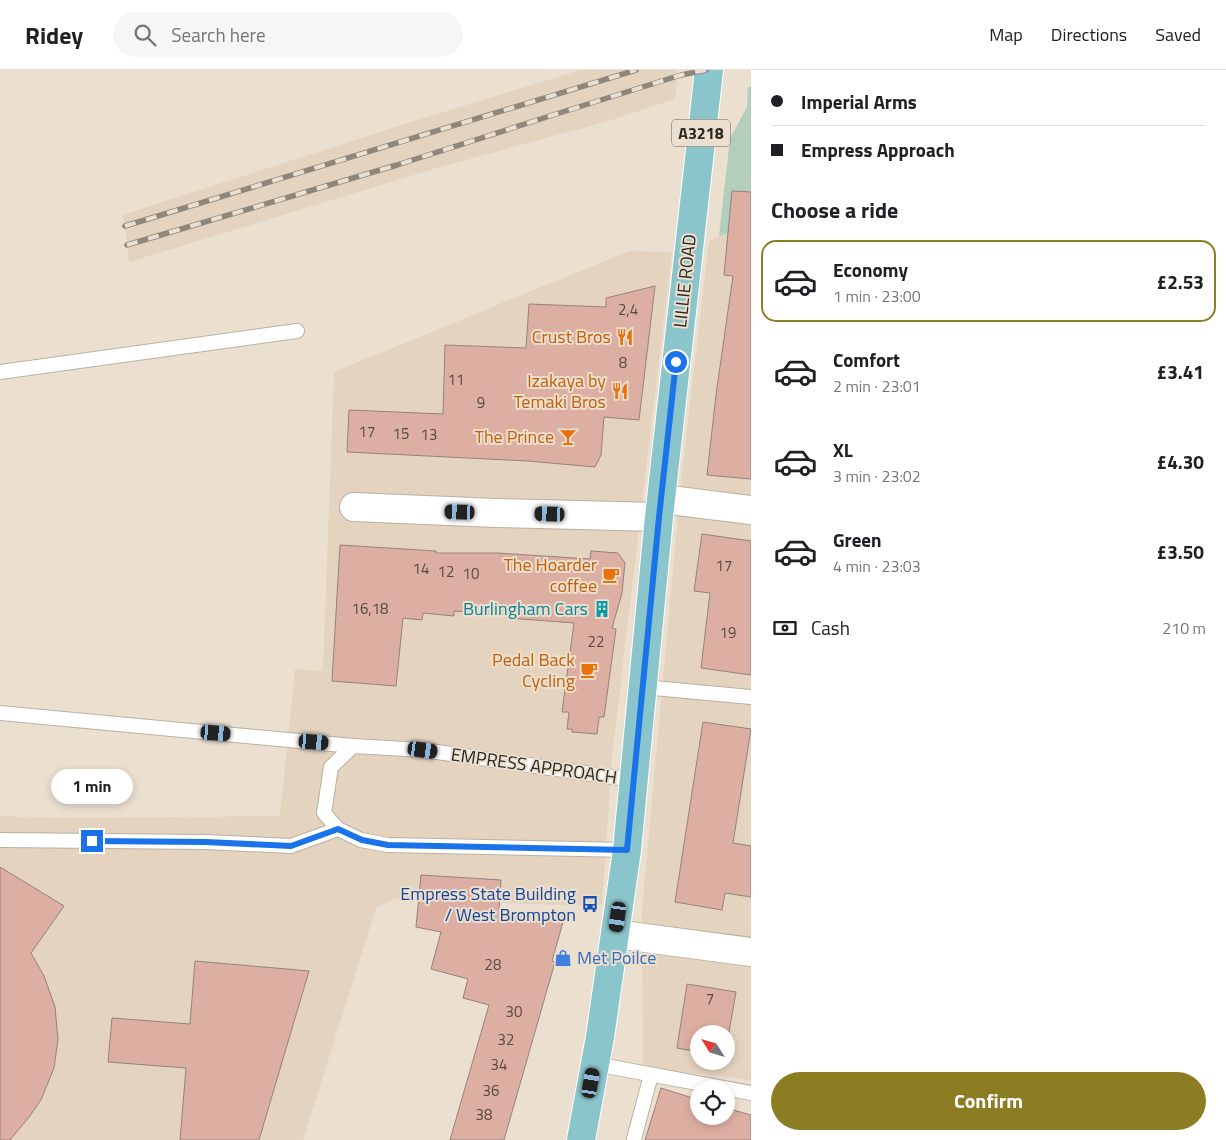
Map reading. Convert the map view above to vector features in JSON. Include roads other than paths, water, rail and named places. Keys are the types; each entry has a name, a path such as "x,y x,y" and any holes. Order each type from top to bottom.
{"main road":[{"name":"LILLIE ROAD","path":"581,1140 595,1064 627,850 661,508 709,70"}],"street":[{"path":"354,507 496,513 661,508 751,510"},
{"path":"615,934 751,952"}],"lane":[{"path":"0,372 297,332"},
{"path":"644,687 751,697"},
{"name":"EMPRESS APPROACH","path":"0,712 353,746 423,750 634,780"},
{"path":"353,746 330,767 324,813 338,829 362,840 388,845 627,850"},
{"path":"0,840 205,842 291,846 338,829"},
{"path":"595,1064 751,1093"},
{"path":"634,1139 652,1075"}],"railway":[{"path":"125,226 636,70"},
{"path":"127,245 397,165 681,75 706,70"}],"place":[{"name":"Crust Bros","path":"625,337"},
{"name":"Izakaya by Temaki Bros","path":"620,391"},
{"name":"The Prince","path":"568,437"},
{"name":"The Hoarder coffee","path":"611,575"},
{"name":"Burlingham Cars","path":"602,609"},
{"name":"Pedal Back Cycling","path":"589,670"},
{"name":"Empress State Building / West Brompton","path":"590,904"},
{"name":"Met Poilce","path":"563,958"}]}
